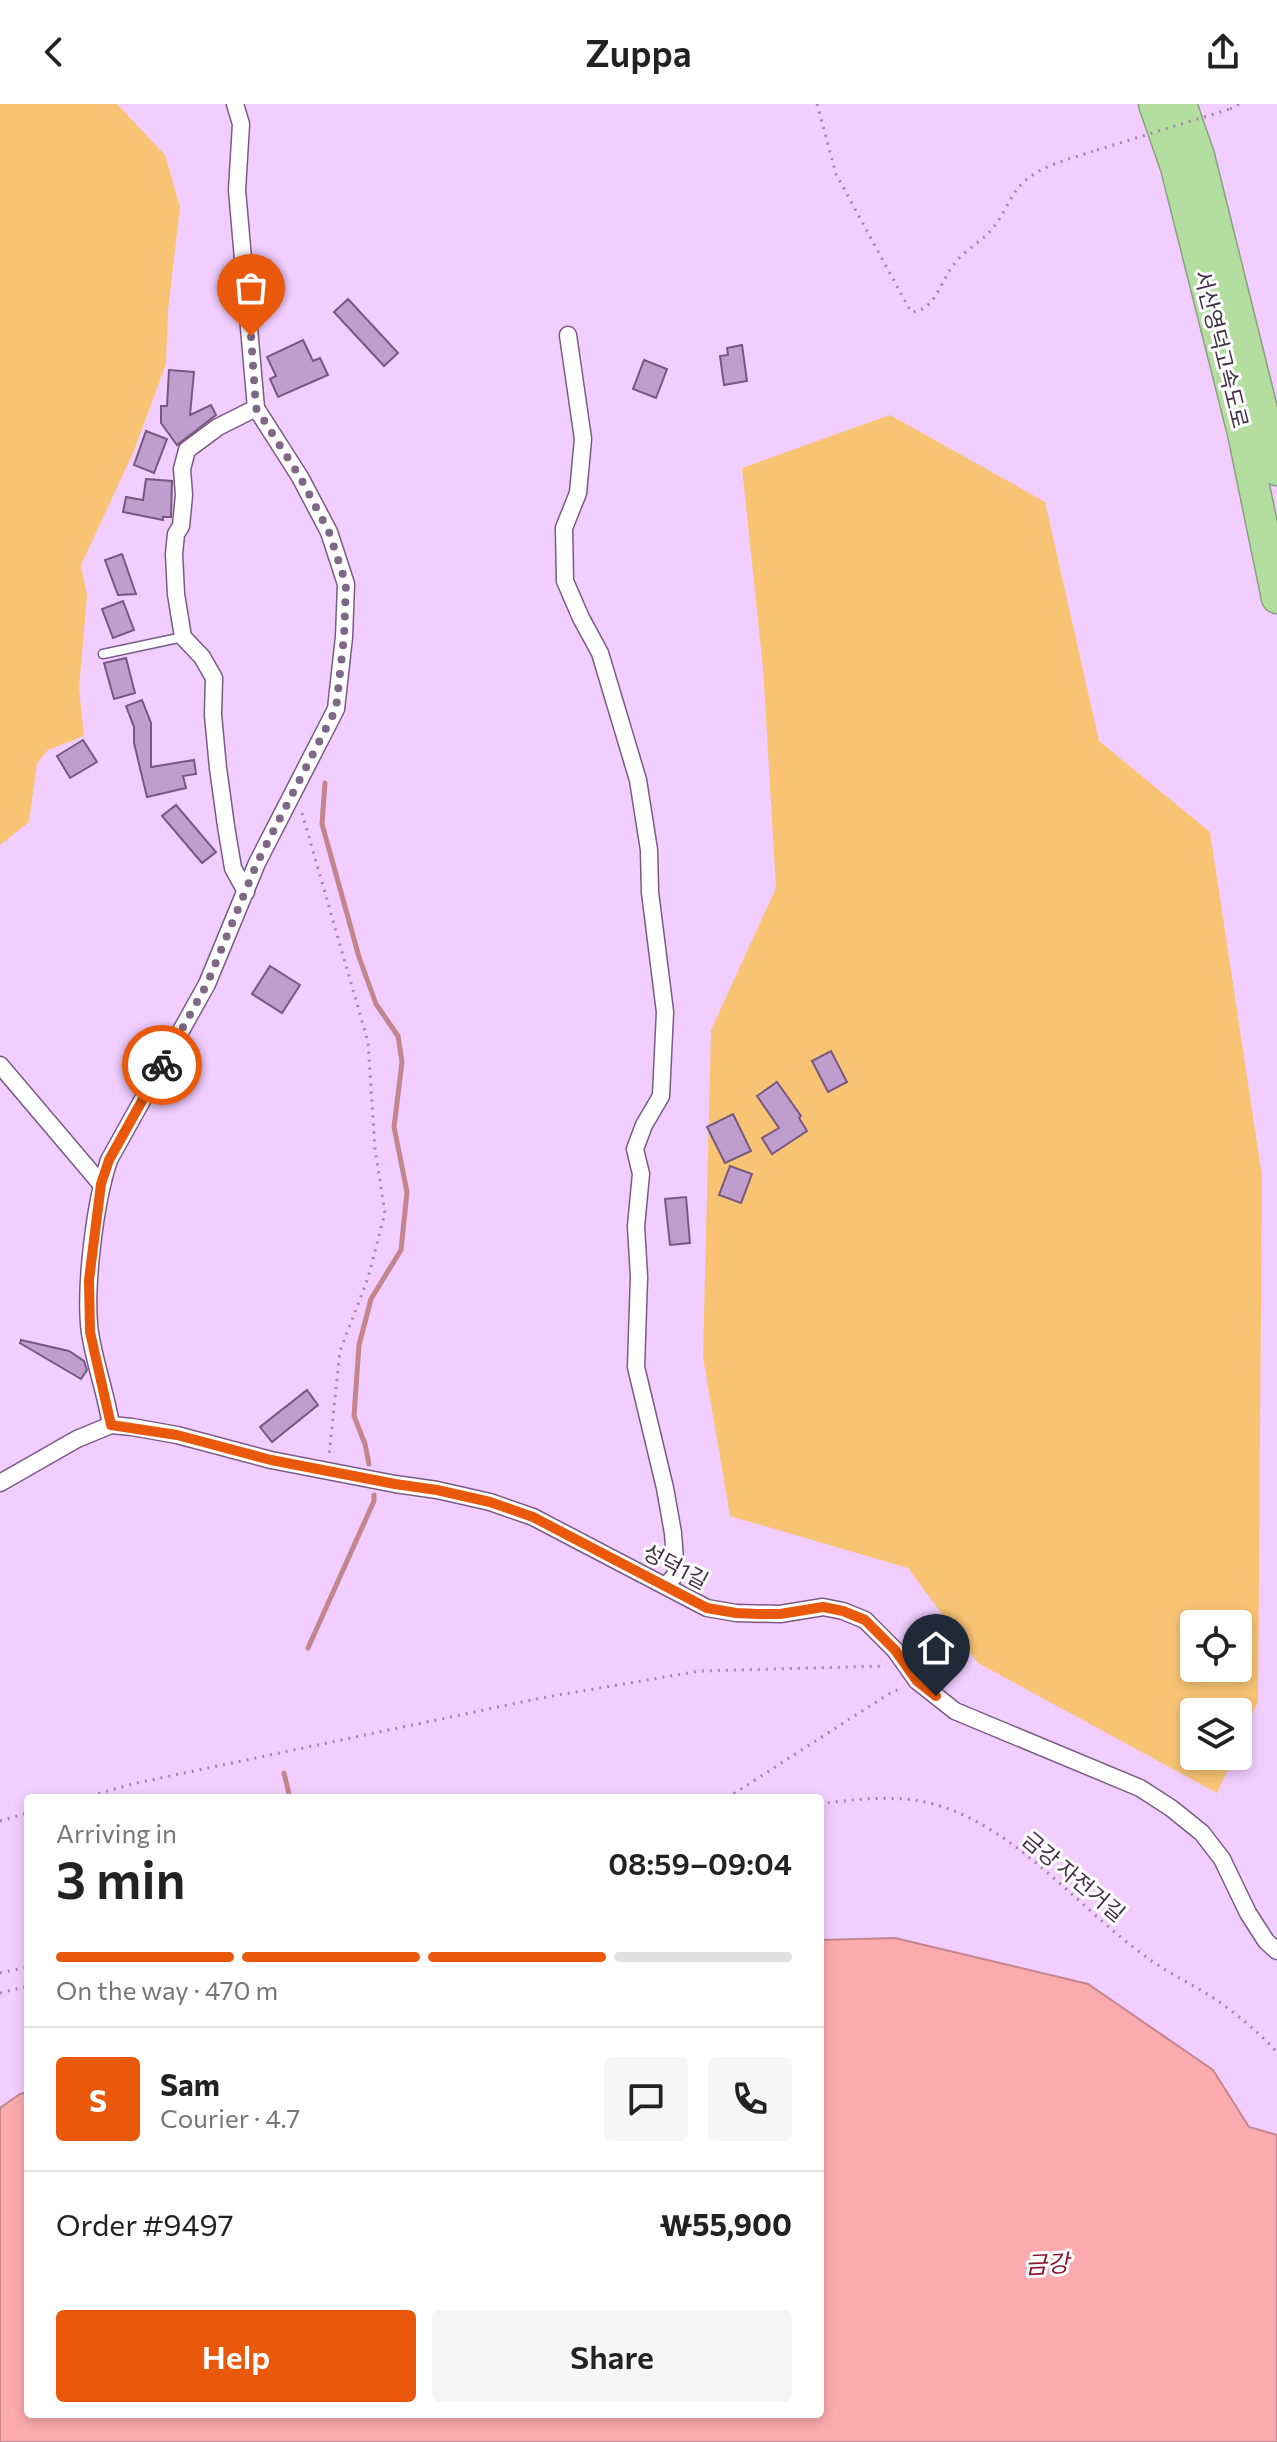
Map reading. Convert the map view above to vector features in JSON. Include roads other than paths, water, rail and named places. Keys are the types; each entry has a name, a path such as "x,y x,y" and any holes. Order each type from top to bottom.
{"highway":[{"name":"서산영덕고속도로","path":"1154,104 1176,167 1240,418 1277,598"},
{"name":"서산영덕고속도로","path":"1181,104 1199,156 1277,470"}],"street":[{"path":"0,1483 77,1439 111,1425 90,1332 89,1280 101,1184 109,1160 207,984 257,863 336,709 346,584 329,532 300,477 256,408 237,190 241,124 235,104"},
{"path":"568,335 583,439 578,493 564,528 565,581 600,653 638,780 649,850 650,892 665,1012 661,1096 644,1125 635,1149 641,1174 636,1226 639,1277 636,1367 673,1533 676,1574 666,1586"},
{"path":"246,892 233,868 226,826 213,715 214,678 202,657 183,637 174,554 176,534 181,526 184,495 182,469 187,450 218,427 256,408"},
{"path":"0,1065 101,1184"},
{"name":"성덕1길","path":"111,1425 177,1435 271,1460 490,1502 533,1517 707,1608 736,1613 780,1614 823,1607 865,1620 895,1650 917,1681 955,1711 1140,1788 1171,1808 1202,1833 1222,1859 1248,1913 1266,1941 1277,1951"}],"lane":[{"path":"103,654 183,637"}],"water":[{"name":"금강","path":"895,1938 1088,1984 1213,2070 1249,2127 1277,2135 1277,2442 0,2442 0,2108 24,2093 24,2418 824,2418 824,1940"}],"waterway":[{"path":"325,783 322,824 359,957 376,1004 398,1036 402,1062 394,1127 407,1192 401,1250 371,1299 359,1345 354,1416 369,1464"},
{"path":"308,1648 374,1495"},
{"path":"284,1773 289,1794"}]}
